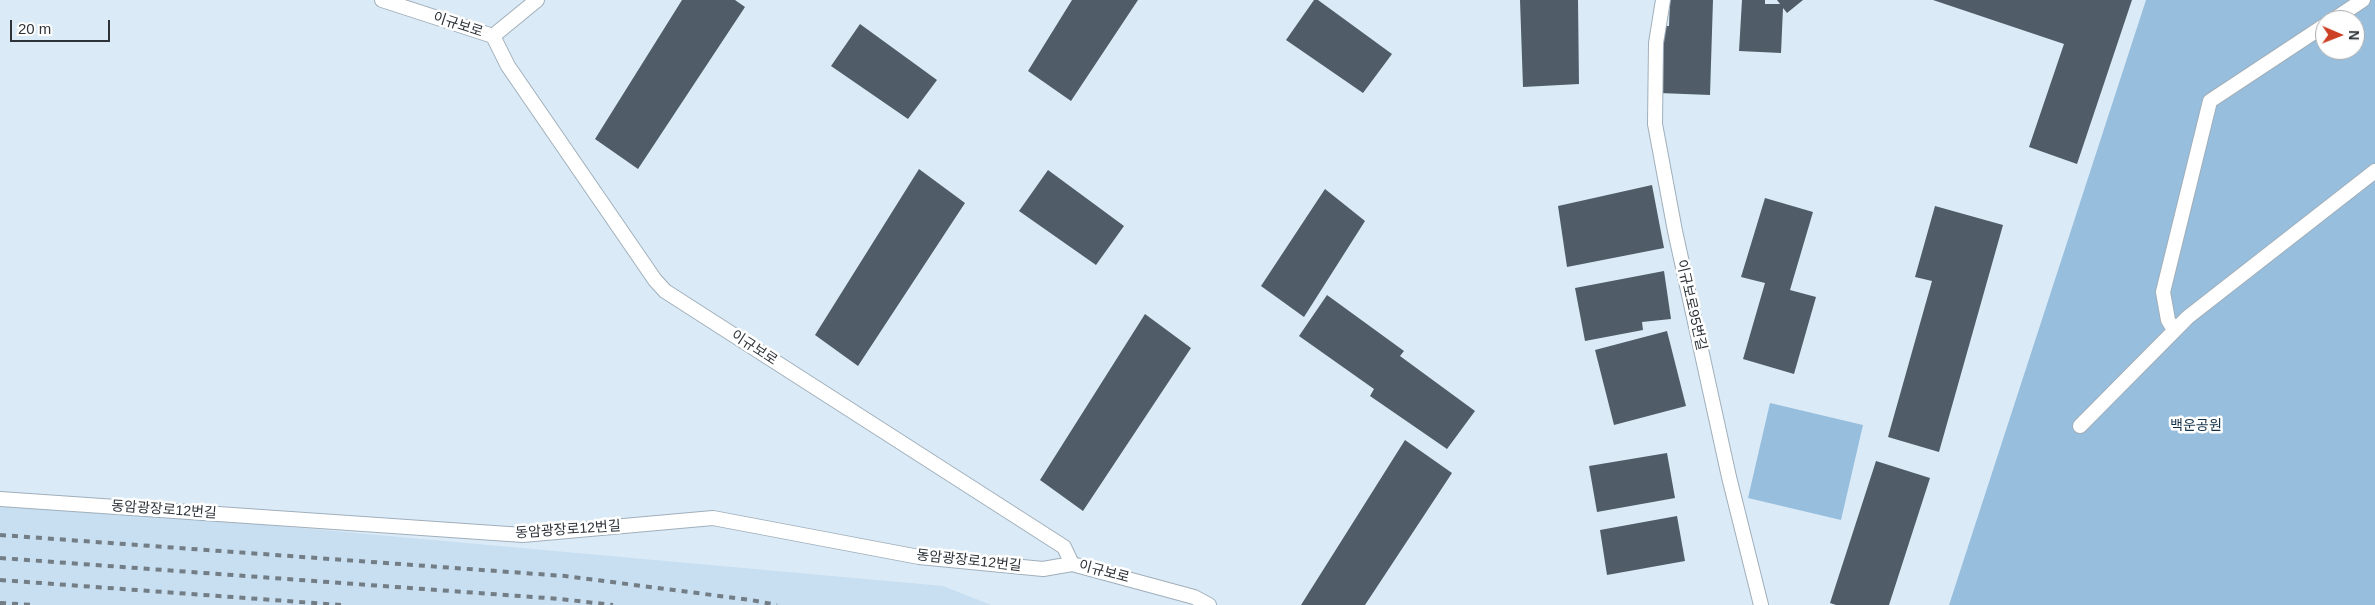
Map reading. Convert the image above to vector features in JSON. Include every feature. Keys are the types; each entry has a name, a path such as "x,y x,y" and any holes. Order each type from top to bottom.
{"lane":[{"name":"이규보로","path":"382,0 493,36 508,66 655,280 665,291 1064,547 1072,564 1194,597 1210,605"},
{"path":"493,36 537,0"},
{"name":"이규보로95번길","path":"1663,0 1656,43 1655,124 1674,231 1729,477 1761,605"},
{"path":"2348,10 2363,0"},
{"path":"2174,330 2166,315 2163,292 2210,101 2315,32"},
{"path":"2080,426 2174,330 2205,303 2375,171"},
{"name":"동암광장로12번길","path":"0,499 523,535 714,518 919,557 1044,569 1072,564"}],"shaded area":[{"path":"0,505 156,515 943,586 991,605 0,605"}],"green space":[{"name":"백운공원","path":"2146,0 2375,0 2375,605 1949,605"},
{"path":"1770,403 1863,425 1841,520 1748,498"}],"building":[{"path":"682,0 735,0 745,7 638,169 595,139"},
{"path":"1072,0 1138,0 1071,101 1028,71"},
{"path":"1314,0 1318,0 1392,54 1363,93 1286,40"},
{"path":"1520,0 1578,0 1579,84 1523,87"},
{"path":"1670,0 1713,0 1710,95 1659,93 1662,26 1669,26"},
{"path":"1742,0 1765,0 1765,4 1780,4 1777,0 1803,0 1787,13 1783,8 1781,53 1739,51"},
{"path":"1933,0 2132,0 2077,164 2029,147 2064,44"},
{"path":"860,24 937,80 908,119 831,66"},
{"path":"919,169 965,203 858,366 815,335"},
{"path":"1048,170 1124,226 1096,265 1019,211"},
{"path":"1652,185 1664,248 1567,267 1558,206"},
{"path":"1325,189 1365,221 1304,317 1261,286"},
{"path":"1765,198 1813,212 1790,290 1816,297 1794,374 1743,359 1765,283 1741,277"},
{"path":"1935,206 2003,225 1939,452 1888,437 1932,281 1915,277"},
{"path":"1664,271 1671,319 1642,322 1643,330 1585,341 1575,288"},
{"path":"1327,295 1404,351 1400,356 1475,411 1447,449 1370,396 1374,389 1299,336"},
{"path":"1145,314 1191,348 1083,511 1040,480"},
{"path":"1667,331 1686,406 1614,425 1595,350"},
{"path":"1405,440 1452,473 1365,605 1301,605"},
{"path":"1667,453 1675,498 1597,512 1589,466"},
{"path":"1876,461 1930,478 1889,605 1836,605 1830,603"},
{"path":"1677,516 1685,561 1607,575 1600,530"}],"railway":[{"path":"0,535 565,576 777,605"},
{"path":"0,558 560,599 613,605"},
{"path":"0,580 341,605"},
{"path":"0,603 33,605"}]}
